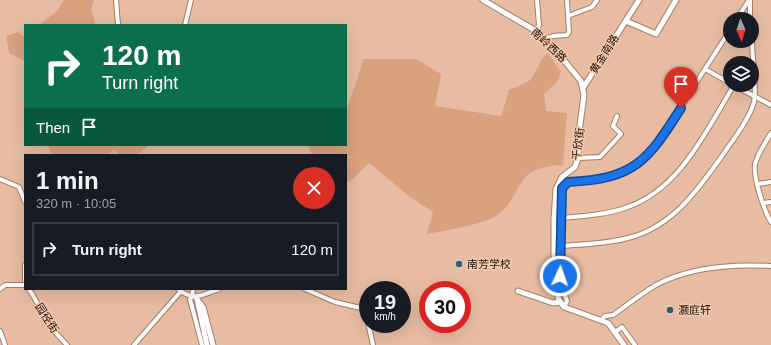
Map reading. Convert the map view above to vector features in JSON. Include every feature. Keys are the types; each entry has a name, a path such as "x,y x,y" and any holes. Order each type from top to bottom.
{"street":[{"path":"116,0 118,24"},
{"path":"185,24 191,0"},
{"name":"南岭西路","path":"483,0 536,31 574,70 581,81 583,88"},
{"path":"536,31 539,25 537,0"},
{"path":"545,39 553,36 567,35 569,32 567,0"},
{"path":"568,16 592,7 597,0"},
{"name":"黄金南路","path":"583,88 639,0"},
{"path":"626,21 656,34 676,0"},
{"path":"741,12 749,0"},
{"path":"749,0 750,12"},
{"path":"624,345 612,327 601,320 564,307 567,302 560,276 562,246 562,188 564,184 568,182 594,181 612,176 641,162 657,145 723,41"},
{"path":"562,246 607,242 630,238 667,219 683,207 706,179 736,135 751,108 755,97 752,48"},
{"path":"705,69 723,79"},
{"name":"千欣街","path":"564,307 560,302 554,283 554,220 556,190 562,177 574,167 578,158 583,88"},
{"path":"561,218 604,214 625,208 658,192 672,178 694,150 729,92"},
{"path":"746,92 771,104"},
{"path":"578,158 600,157 621,134 612,126 618,116"},
{"path":"771,133 760,151 755,166 763,203 771,222"},
{"path":"0,179 19,187 24,200"},
{"path":"758,184 771,182"},
{"path":"763,203 771,202"},
{"path":"601,320 605,316 613,315 657,285 691,273 731,266 771,266"},
{"path":"0,289 5,286 24,284"},
{"name":"园径街","path":"30,290 54,331 66,345"},
{"path":"134,345 179,290 185,295 193,298 204,307 213,345"},
{"path":"193,290 193,298 202,345"},
{"path":"193,298 216,290"},
{"path":"307,290 335,302 365,309 373,345"},
{"path":"518,291 553,303 560,302"},
{"path":"193,298 207,345"},
{"path":"615,332 622,327 635,345"},
{"path":"0,331 5,345"}],"shaded area":[{"path":"64,0 94,0 91,10 96,24 40,24 57,11"},
{"path":"18,32 24,37 24,60 9,53 6,36"},
{"path":"548,53 561,72 557,82 544,94 546,111 567,113 563,165 546,167 527,176 506,208 496,216 489,219 462,227 427,234 433,212 410,197 369,163 352,180 347,182 347,154 312,154 308,146 347,146 347,109 364,59 416,59 441,74 435,106 501,116 509,90 530,80"},
{"path":"48,146 149,146 137,154 119,154 115,150 108,154 52,154"}],"place":[{"name":"南芳学校","path":"459,264"},
{"name":"灏庭轩","path":"670,310"}],"route":[{"path":"560,276 562,246 562,188 564,184 568,182 594,181 612,176 628,170 641,162 653,150 681,108"}]}
